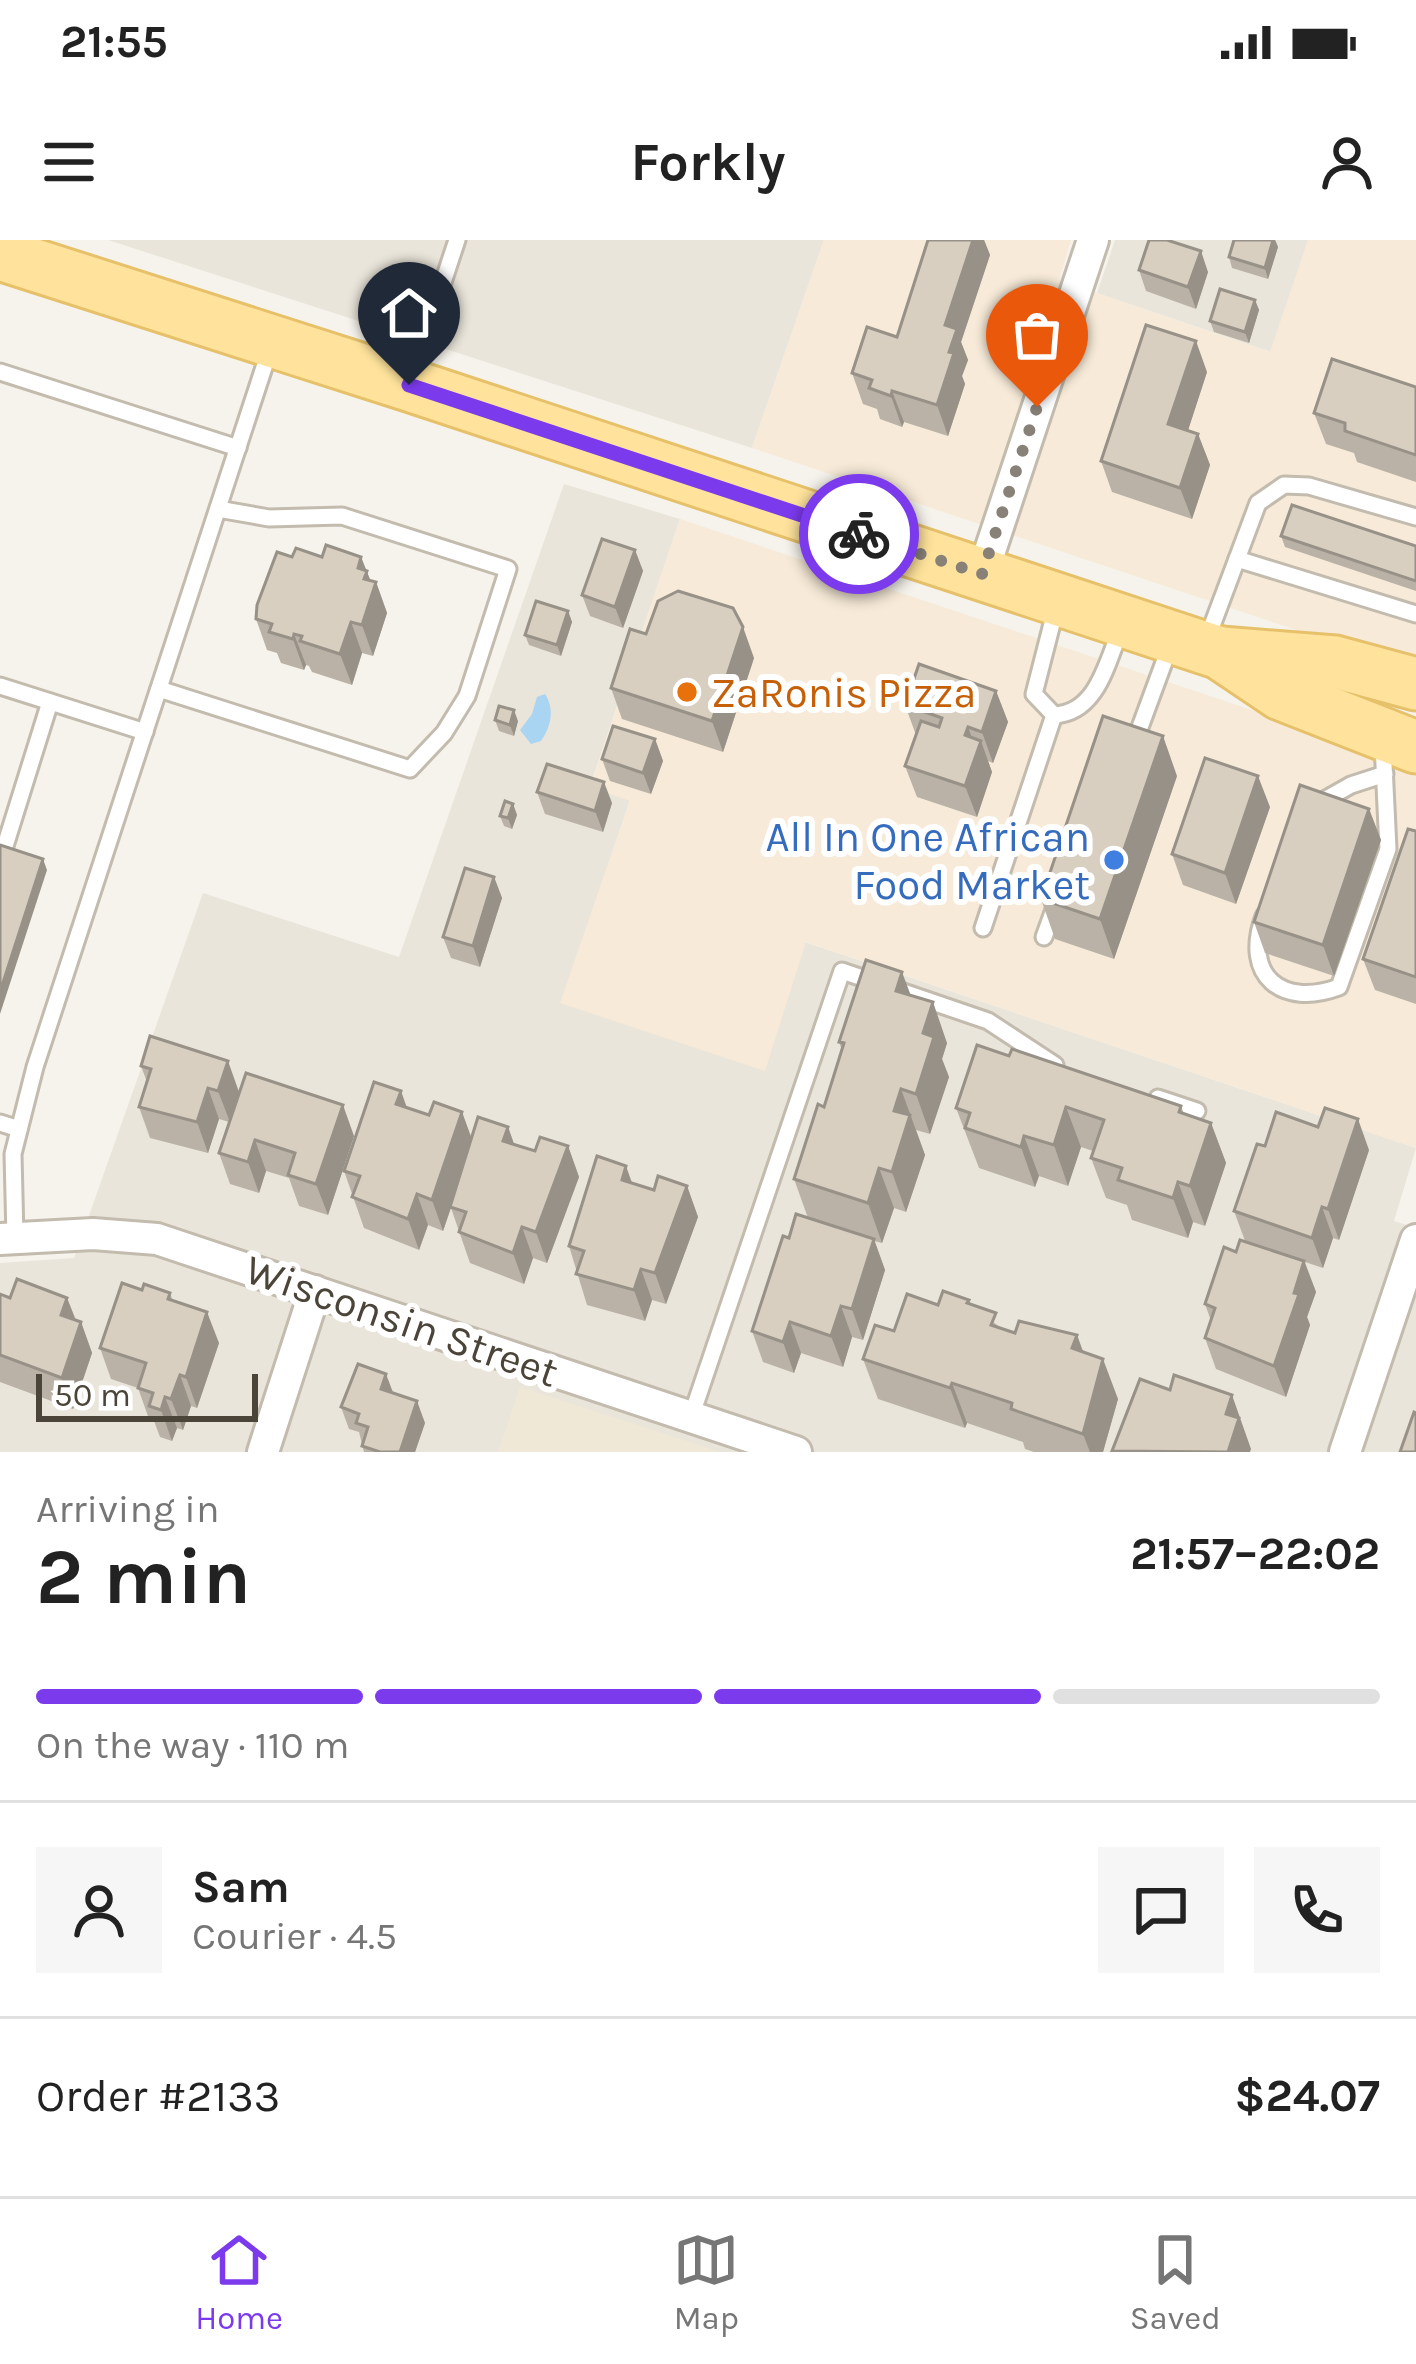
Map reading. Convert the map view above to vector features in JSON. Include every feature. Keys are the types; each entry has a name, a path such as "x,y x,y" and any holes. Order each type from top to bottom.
{"main road":[{"path":"0,254 1199,646 1335,662 1416,684"},
{"path":"1199,646 1395,752"}],"street":[{"path":"982,574 1094,240"},
{"name":"Wisconsin Street","path":"7,1238 93,1234 157,1239 796,1452"},
{"path":"1346,1452 1416,1240"},
{"path":"263,1452 315,1291"}],"lane":[{"path":"409,385 457,240"},
{"path":"7,1238 13,1154 35,1066 273,340"},
{"path":"0,372 238,448"},
{"path":"1107,754 1138,730 1199,646 1258,503 1285,485 1309,486 1416,517"},
{"path":"159,689 410,769 444,733 466,696 508,568 342,516 269,518 218,509"},
{"path":"1237,559 1416,614"},
{"path":"1054,716 1034,694 1058,599"},
{"path":"1054,716 1071,714 1085,705 1124,622"},
{"path":"0,686 145,732"},
{"path":"5,845 50,702"},
{"path":"983,928 1054,716"},
{"path":"1300,818 1320,799 1395,752"},
{"path":"1270,900 1255,940 1258,966 1275,986 1317,995 1339,987 1388,849 1395,752"},
{"path":"1044,938 1058,897"},
{"path":"691,1417 842,971 988,1022 1046,1063 1068,1070"},
{"path":"1132,1090 1197,1111"},
{"path":"0,1123 19,1129"}],"shaded area":[{"path":"108,240 824,240 752,448"},
{"path":"824,240 1071,240 1059,280 1270,352 1308,240 1416,240 1416,670 752,448"},
{"path":"1115,240 1308,240 1271,352 1097,293"},
{"path":"564,484 680,519 590,786 630,800 561,1003 805,942 1416,1148 1394,1221 1416,1228 1416,1452 0,1452 0,1263 74,1258 203,893 399,957"},
{"path":"680,519 1416,765 1416,1148 806,942 765,1071 560,1003 630,801 590,787"},
{"path":"520,1387 720,1452 498,1452"}],"water":[{"path":"545,694 549,724 541,741 531,744 520,730 537,697"}],"building":[{"path":"928,240 973,240 945,325 957,329 937,405 869,388 872,380 852,373 867,327 897,337"},
{"path":"1149,240 1167,240 1201,251 1188,287 1139,270"},
{"path":"1234,240 1273,240 1265,268 1229,257"},
{"path":"1220,289 1255,300 1245,332 1210,321"},
{"path":"1146,325 1196,341 1168,424 1198,434 1180,488 1101,461"},
{"path":"1332,359 1416,387 1416,455 1345,431 1345,423 1314,413"},
{"path":"1292,505 1416,546 1416,581 1281,536"},
{"path":"602,539 635,550 615,607 582,595"},
{"path":"326,545 361,557 358,568 367,571 364,579 376,582 362,625 351,622 340,654 300,641 302,636 294,634 293,639 269,632 272,624 256,619 277,552 292,557 296,548 322,557"},
{"path":"678,591 733,608 743,627 712,721 611,688 630,629 646,634 658,601"},
{"path":"536,601 568,611 557,645 525,635"},
{"path":"919,664 996,691 982,732 968,727 965,735 981,741 965,786 905,766 921,721 939,727 942,718 905,705"},
{"path":"499,706 514,710 510,725 495,720"},
{"path":"1103,716 1163,736 1100,919 1041,899"},
{"path":"613,726 655,739 643,773 602,759"},
{"path":"1205,758 1258,776 1225,873 1172,854"},
{"path":"547,764 604,782 595,811 537,792"},
{"path":"1300,785 1369,809 1323,945 1254,922"},
{"path":"505,801 513,804 508,818 500,816"},
{"path":"1408,829 1416,831 1416,977 1363,959"},
{"path":"0,845 43,859 0,992"},
{"path":"465,868 494,877 473,946 443,937"},
{"path":"866,960 902,972 896,991 933,1002 923,1033 934,1037 916,1094 901,1089 894,1111 910,1115 892,1172 879,1168 868,1203 794,1179 818,1104 824,1107"},
{"path":"150,1036 228,1061 218,1091 208,1088 197,1122 139,1107 151,1069 141,1066"},
{"path":"977,1045 1009,1056 1012,1049 1181,1106 1179,1112 1211,1123 1190,1186 1178,1182 1173,1198 1118,1180 1122,1168 1091,1158 1104,1120 1066,1107 1054,1145 1024,1136 1021,1147 965,1128 970,1113 956,1108"},
{"path":"246,1073 343,1105 316,1184 288,1175 295,1153 255,1140 248,1162 219,1153"},
{"path":"374,1082 401,1091 396,1104 429,1115 434,1102 462,1112 432,1200 417,1194 408,1219 352,1197 360,1176 344,1171"},
{"path":"1325,1108 1358,1119 1328,1209 1322,1207 1312,1238 1234,1211 1257,1144 1265,1146 1276,1112 1318,1127"},
{"path":"478,1117 508,1127 503,1141 535,1151 540,1137 568,1146 536,1232 522,1227 513,1253 459,1232 466,1212 450,1207"},
{"path":"597,1156 626,1166 622,1180 654,1190 658,1176 687,1186 655,1273 641,1269 634,1290 576,1274 584,1251 569,1246"},
{"path":"796,1214 874,1239 852,1309 841,1306 831,1336 790,1322 783,1342 752,1331 783,1236 789,1238"},
{"path":"1240,1240 1304,1261 1294,1293 1299,1294 1274,1366 1205,1338 1215,1308 1205,1304 1224,1247 1236,1252"},
{"path":"17,1279 67,1298 61,1315 81,1322 62,1378 0,1355 0,1294 10,1298"},
{"path":"122,1283 142,1290 144,1284 170,1293 168,1299 207,1312 186,1377 180,1375 161,1410 149,1406 153,1393 138,1388 146,1363 100,1348"},
{"path":"943,1291 996,1313 991,1325 1015,1333 1019,1321 1077,1335 1072,1348 1103,1359 1083,1434 1011,1409 1012,1403 863,1359 875,1325 894,1331 907,1294 938,1305"},
{"path":"358,1364 386,1374 381,1389 417,1401 400,1452 362,1446 368,1427 356,1423 359,1414 341,1407"},
{"path":"1174,1375 1232,1395 1226,1414 1239,1418 1228,1452 1112,1451 1140,1379 1170,1390"},
{"path":"1414,1412 1416,1452 1400,1452"}],"way so far":[{"path":"859,534 982,574 1037,407"}],"place":[{"name":"ZaRonis Pizza","path":"687,692"},
{"name":"All In One African Food Market","path":"1114,860"}],"route":[{"path":"409,385 859,534"}]}
